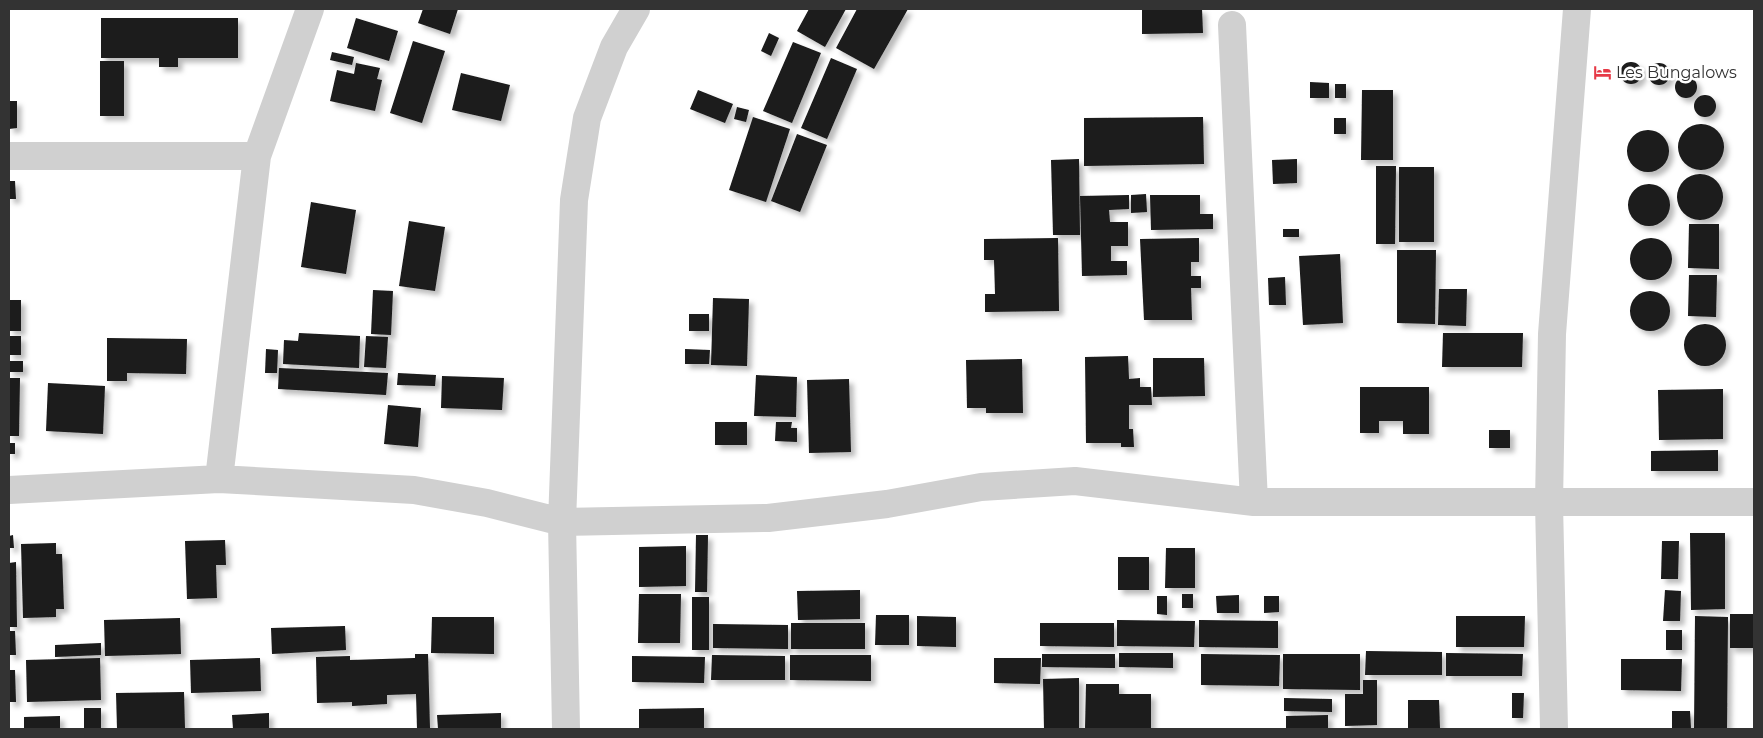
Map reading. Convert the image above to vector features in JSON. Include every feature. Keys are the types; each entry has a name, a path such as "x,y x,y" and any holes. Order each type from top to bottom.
{"street":[{"path":"219,479 258,156 310,9"},
{"path":"566,729 562,522 574,200 588,118 614,47 636,9"},
{"path":"1554,729 1549,503 1552,334 1577,9"},
{"path":"1232,25 1254,502"},
{"path":"9,156 258,156"},
{"path":"9,490 219,479 414,490 487,503 562,522 768,518 887,504 982,486 1075,481 1254,502 1754,502"}],"building":[{"path":"423,9 458,9 450,34 418,23"},
{"path":"809,9 846,9 825,47 797,31"},
{"path":"857,9 908,9 874,69 836,48"},
{"path":"1142,9 1202,9 1203,33 1142,34"},
{"path":"101,18 238,18 238,58 178,58 178,67 159,67 159,58 101,58"},
{"path":"356,18 398,31 389,61 347,48"},
{"path":"769,33 779,38 771,56 761,51"},
{"path":"413,41 445,51 422,123 390,113"},
{"path":"793,42 821,53 792,123 763,111"},
{"path":"332,52 354,57 352,65 330,60"},
{"path":"831,58 857,69 827,139 801,128"},
{"path":"100,61 124,61 124,116 100,116"},
{"path":"1631,62 1639,65 1642,73 1639,81 1631,84 1623,81 1620,73 1623,65"},
{"path":"356,63 380,68 377,79 382,80 375,111 330,101 337,70 354,74"},
{"path":"1659,63 1667,66 1670,74 1667,82 1659,85 1651,82 1648,74 1651,66"},
{"path":"461,73 510,85 501,121 452,110"},
{"path":"1686,76 1694,79 1697,87 1694,95 1686,98 1678,95 1675,87 1678,79"},
{"path":"1310,82 1329,83 1329,98 1310,98"},
{"path":"1335,84 1346,84 1346,98 1335,98"},
{"path":"698,90 733,104 725,123 690,109"},
{"path":"1362,90 1393,90 1393,160 1361,160"},
{"path":"1705,95 1713,98 1716,106 1713,114 1705,117 1697,114 1694,106 1697,98"},
{"path":"9,101 17,101 17,128 9,129"},
{"path":"737,107 749,110 746,122 734,119"},
{"path":"753,117 790,129 766,202 729,190"},
{"path":"1203,117 1204,164 1084,166 1084,118"},
{"path":"1334,118 1346,118 1346,134 1334,134"},
{"path":"1701,124 1714,128 1720,134 1724,147 1720,160 1714,166 1701,170 1688,166 1682,160 1678,147 1682,134 1688,128"},
{"path":"1648,130 1663,136 1669,151 1663,166 1648,172 1633,166 1627,151 1633,136"},
{"path":"797,134 827,145 800,212 771,201"},
{"path":"1079,159 1080,235 1053,235 1051,160"},
{"path":"1297,159 1297,183 1273,184 1272,160"},
{"path":"1376,166 1396,166 1395,244 1376,244"},
{"path":"1399,167 1434,167 1434,242 1399,242"},
{"path":"1700,174 1713,178 1719,184 1723,197 1719,210 1713,216 1700,220 1687,216 1681,210 1677,197 1681,184 1687,178"},
{"path":"9,181 15,181 16,199 9,199"},
{"path":"1653,184 1661,187 1667,193 1670,205 1667,217 1661,223 1645,226 1637,223 1631,217 1628,201 1631,193 1637,187"},
{"path":"1146,194 1147,212 1131,213 1131,195"},
{"path":"1129,195 1129,209 1109,210 1110,222 1128,222 1128,246 1111,246 1111,261 1127,261 1127,275 1082,276 1080,196"},
{"path":"1150,195 1200,195 1200,214 1213,214 1213,229 1151,230"},
{"path":"311,202 356,210 346,274 301,267"},
{"path":"409,221 445,227 435,291 399,286"},
{"path":"1689,224 1719,224 1719,269 1688,268"},
{"path":"1283,229 1299,229 1299,237 1283,237"},
{"path":"1058,238 1059,311 985,312 985,294 995,294 994,260 984,260 984,239"},
{"path":"1199,238 1199,262 1191,262 1191,276 1201,276 1201,288 1191,288 1192,320 1144,320 1140,239"},
{"path":"1655,238 1663,241 1669,247 1672,259 1669,271 1663,277 1647,280 1639,277 1633,271 1630,255 1633,247 1639,241"},
{"path":"1397,250 1436,250 1435,324 1397,323"},
{"path":"1340,254 1343,323 1303,325 1299,256"},
{"path":"1689,275 1717,275 1716,317 1688,316"},
{"path":"1285,277 1286,305 1269,305 1268,278"},
{"path":"1439,289 1467,289 1466,326 1438,325"},
{"path":"373,290 393,291 391,335 371,334"},
{"path":"1654,291 1661,294 1667,300 1670,311 1669,319 1661,328 1654,331 1646,331 1639,328 1631,319 1630,307 1633,300 1642,292"},
{"path":"713,298 749,299 747,366 711,365"},
{"path":"9,300 21,300 21,331 9,331"},
{"path":"689,314 709,314 709,331 689,331"},
{"path":"1709,324 1717,327 1723,333 1726,345 1723,357 1717,363 1701,366 1693,363 1687,357 1684,341 1687,333 1693,327"},
{"path":"299,333 360,336 359,368 283,364 284,340 298,341"},
{"path":"1443,333 1523,333 1522,367 1442,367"},
{"path":"9,336 21,336 21,355 9,355"},
{"path":"366,336 388,337 386,368 364,367"},
{"path":"107,338 187,339 186,374 127,373 127,381 107,381"},
{"path":"266,349 278,350 277,373 265,373"},
{"path":"685,349 710,350 709,364 685,364"},
{"path":"1128,356 1129,379 1140,378 1140,387 1151,387 1152,405 1129,405 1129,429 1133,429 1134,447 1121,447 1121,443 1086,443 1085,357"},
{"path":"1153,358 1204,358 1205,396 1153,397"},
{"path":"1022,359 1023,413 986,413 986,408 967,408 966,360"},
{"path":"9,361 23,361 23,372 9,372"},
{"path":"279,368 388,373 386,395 278,389"},
{"path":"398,373 436,375 435,386 397,385"},
{"path":"756,375 797,377 796,417 754,416"},
{"path":"442,376 504,378 502,410 441,408"},
{"path":"9,378 20,378 19,436 9,436"},
{"path":"849,379 851,452 809,453 807,380"},
{"path":"48,383 105,386 103,434 46,431"},
{"path":"1360,387 1429,387 1429,434 1403,434 1403,421 1379,421 1379,433 1360,433"},
{"path":"1723,389 1723,439 1659,440 1658,390"},
{"path":"388,405 421,408 418,447 384,444"},
{"path":"715,422 747,422 747,445 715,445"},
{"path":"776,422 792,422 791,428 797,428 797,442 775,441"},
{"path":"1489,430 1510,430 1510,448 1489,448"},
{"path":"9,443 15,443 15,454 9,454"},
{"path":"1718,450 1718,471 1651,471 1651,451"},
{"path":"1690,533 1725,533 1725,609 1691,610"},
{"path":"13,535 14,548 9,548 9,536"},
{"path":"696,535 708,535 707,592 695,592"},
{"path":"225,540 226,565 216,565 217,598 187,599 185,541"},
{"path":"1662,541 1679,541 1678,579 1661,579"},
{"path":"56,543 56,554 62,554 64,609 56,609 56,617 23,618 21,544"},
{"path":"686,546 686,586 639,587 639,547"},
{"path":"1166,548 1195,548 1195,588 1165,588"},
{"path":"1118,557 1149,557 1149,590 1118,590"},
{"path":"16,562 17,627 9,627 9,563"},
{"path":"860,590 860,619 798,620 797,591"},
{"path":"1665,590 1681,591 1680,621 1663,621"},
{"path":"639,594 681,594 680,643 638,643"},
{"path":"1182,594 1193,594 1193,608 1182,608"},
{"path":"1239,595 1239,613 1217,613 1216,596"},
{"path":"1157,596 1167,596 1167,615 1157,614"},
{"path":"1264,596 1279,596 1279,612 1264,613"},
{"path":"692,597 709,597 709,650 692,650"},
{"path":"1730,614 1754,614 1754,648 1730,648"},
{"path":"876,615 909,615 909,645 875,645"},
{"path":"917,616 956,617 956,647 917,646"},
{"path":"1456,616 1525,616 1524,647 1456,647"},
{"path":"1695,616 1728,617 1727,729 1694,729"},
{"path":"432,617 494,617 494,654 431,653"},
{"path":"180,618 181,654 105,656 104,620"},
{"path":"1117,620 1195,621 1194,647 1117,646"},
{"path":"1199,620 1278,621 1278,648 1199,647"},
{"path":"791,623 865,623 865,649 791,649"},
{"path":"1040,623 1114,623 1114,647 1040,646"},
{"path":"713,624 788,625 788,649 713,648"},
{"path":"345,626 346,650 272,654 271,628"},
{"path":"1666,630 1682,630 1682,650 1666,650"},
{"path":"9,631 15,631 16,655 9,655"},
{"path":"101,643 101,655 55,657 55,645"},
{"path":"1366,651 1442,652 1442,675 1365,675"},
{"path":"1119,653 1173,653 1173,668 1119,667"},
{"path":"1446,653 1523,654 1522,676 1446,676"},
{"path":"415,654 428,654 430,729 417,729 416,694 387,695 387,704 352,706 352,702 317,703 316,657 350,656 350,660 415,658"},
{"path":"1042,654 1115,654 1115,668 1042,667"},
{"path":"1201,654 1280,655 1279,686 1201,685"},
{"path":"1283,654 1360,654 1360,690 1283,689"},
{"path":"712,655 785,656 785,680 711,680"},
{"path":"790,655 871,655 871,681 790,680"},
{"path":"632,656 705,657 704,683 632,682"},
{"path":"100,658 101,700 27,702 26,660"},
{"path":"260,658 261,691 191,693 190,660"},
{"path":"994,658 1041,658 1040,684 994,683"},
{"path":"1621,659 1682,659 1681,691 1621,690"},
{"path":"9,670 15,670 16,702 9,702"},
{"path":"1079,678 1079,729 1044,729 1043,679"},
{"path":"1363,680 1377,680 1377,725 1345,726 1345,694 1363,694"},
{"path":"1086,684 1119,684 1119,694 1151,694 1151,729 1085,729"},
{"path":"184,692 185,729 117,729 116,693"},
{"path":"1512,693 1524,693 1523,718 1512,718"},
{"path":"1284,698 1332,699 1332,712 1284,711"},
{"path":"1408,700 1439,700 1440,729 1408,729"},
{"path":"84,708 101,708 101,729 84,729"},
{"path":"704,708 704,729 639,729 639,709"},
{"path":"1672,711 1690,711 1691,728 1672,729"},
{"path":"269,713 269,729 233,729 232,715"},
{"path":"501,713 501,729 438,729 437,715"},
{"path":"1328,715 1328,729 1286,729 1286,716"},
{"path":"60,716 60,729 24,729 24,717"}],"place":[{"name":"Les Bungalows","path":"1602,72"}]}
